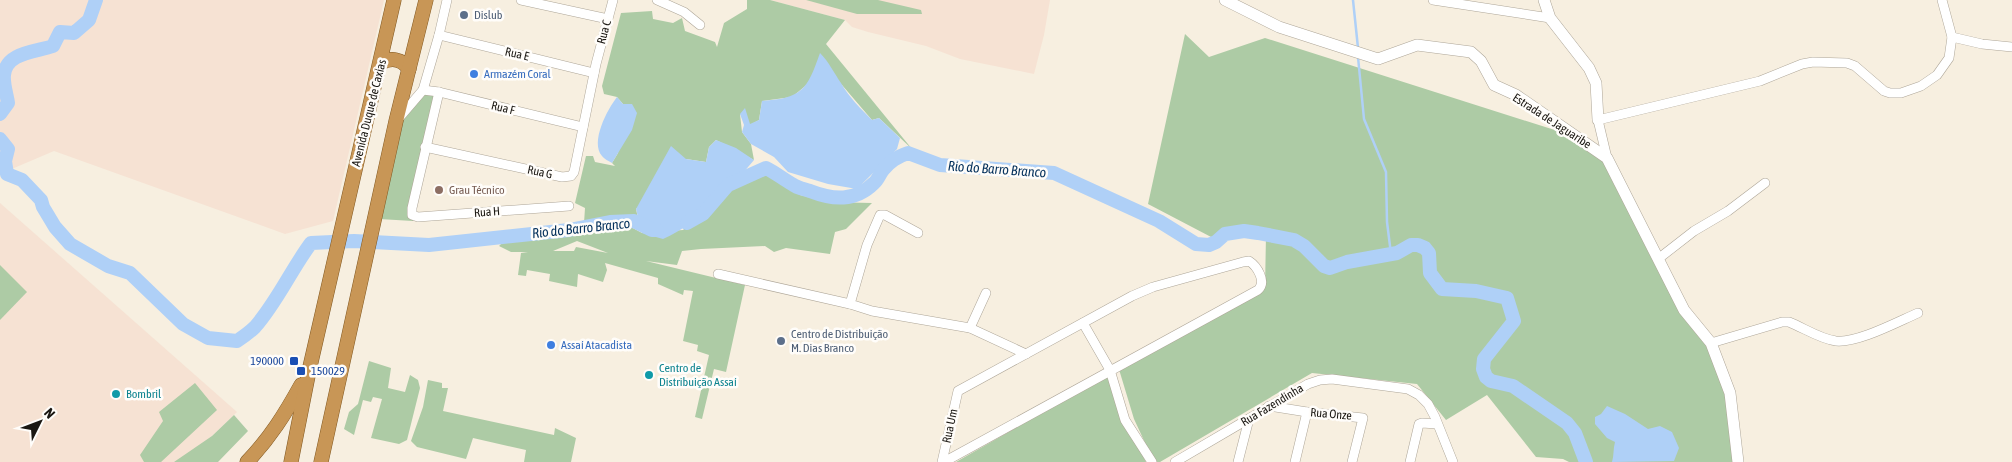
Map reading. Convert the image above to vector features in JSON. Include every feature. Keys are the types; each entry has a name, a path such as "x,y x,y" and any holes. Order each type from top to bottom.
{"highway":[{"name":"Avenida Duque de Caxias","path":"309,371 394,0"},
{"path":"321,462 396,121 426,0"},
{"path":"381,63 389,59 396,60 404,63 409,69"},
{"path":"247,462 279,424 309,371"},
{"path":"291,462 309,371"}],"street":[{"path":"396,121 423,90 447,0"},
{"path":"521,0 608,19"},
{"name":"Rua C","path":"596,64 613,0"},
{"path":"657,0 684,12 700,25"},
{"name":"Estrada de Jaguaribe","path":"1225,0 1279,27 1378,59 1417,45 1471,52 1481,61 1494,85 1516,95 1607,158 1684,310 1711,343 1730,393 1738,462"},
{"path":"1433,0 1550,18"},
{"name":"Estrada de Jaguaribe","path":"1544,0 1550,18 1589,68 1596,83 1598,120"},
{"path":"1607,158 1598,120 1760,81 1802,64 1813,62 1855,66 1884,91 1890,93 1901,93 1921,86 1937,75 1949,58 1952,37 1942,0"},
{"name":"Rua E","path":"439,35 594,73"},
{"path":"1952,37 1982,44 2012,47"},
{"name":"Rua G","path":"425,147 566,178 574,172 596,64"},
{"name":"Rua F","path":"423,90 439,92 583,127"},
{"path":"425,147 439,92"},
{"name":"Rua H","path":"425,147 412,215 418,217 569,206"},
{"path":"1658,259 1694,231 1728,211 1765,183"},
{"path":"850,304 867,245 880,215 885,214 918,233"},
{"path":"718,274 850,304 872,311 970,328 1026,354 1132,296 1153,287 1249,261 1258,270 1262,282 1258,290 943,462"},
{"path":"970,328 986,293"},
{"path":"1711,343 1782,322 1789,322 1827,339 1838,341 1870,334 1918,313"},
{"path":"1083,323 1110,370 1125,420 1152,462"},
{"name":"Rua Um","path":"943,462 958,391 1026,354"},
{"name":"Rua Fazendinha","path":"1180,461 1269,406 1308,384 1320,380 1332,379 1408,389 1419,395 1428,404 1437,424"},
{"name":"Rua Onze","path":"1269,406 1364,418 1352,462"},
{"path":"1295,462 1307,412"},
{"path":"1238,462 1249,419"},
{"path":"1410,462 1419,424 1422,422 1437,424 1453,462"}],"shaded area":[{"path":"0,0 384,0 333,221 285,234 54,151 0,174"},
{"path":"770,0 1050,0 1044,35 1034,74 960,59 926,46 852,27 845,20"},
{"path":"0,203 237,412 185,462 0,462"}],"green space":[{"path":"747,0 770,0 845,20 826,44 912,149 879,118 872,120 842,85 810,82 792,97 762,101 759,120 750,125 740,114 742,132 751,144 754,160 716,140 709,147 706,162 686,159 636,209 639,223 634,221 584,223 585,208 575,203 586,156 593,156 595,162 615,166 612,163 618,153 623,104 617,97 604,94 602,86 621,13 652,11 653,19 673,23 682,18 685,31 715,42 717,47 724,23 747,9"},
{"path":"806,0 878,0 921,10 922,14 857,14"},
{"path":"1185,34 1209,57 1265,38 1561,132 1601,157 1708,343 1722,377 1735,462 1569,462 1563,459 1536,457 1487,395 1446,420 1417,384 1312,373 1160,462 1154,462 1134,419 1118,366 1265,288 1266,235 1213,238 1148,204"},
{"path":"442,94 413,221 379,219 402,121 421,95"},
{"path":"761,171 800,195 829,202 872,203 846,229 835,232 830,254 786,248 774,252 765,246 682,251 677,265 646,261 745,285 726,372 714,369 702,419 695,417 709,355 697,351 698,345 683,341 693,291 684,290 683,295 658,284 658,278 605,263 607,270 603,282 578,274 577,287 549,281 550,274 527,270 526,276 518,275 521,253 528,252 511,252 499,246 505,240 629,226 642,233 683,230 734,184","holes":["577,241 608,253 576,247 574,251 553,251"]},
{"path":"0,265 27,292 0,320"},
{"path":"369,361 391,368 388,388 405,392 410,375 418,380 420,388 407,440 399,444 371,438 382,399 373,397 371,402 363,400 354,435 344,429 349,412 358,404"},
{"path":"1107,376 1116,402 1146,462 956,462"},
{"path":"428,380 442,383 442,388 448,388 443,411 554,435 555,428 576,438 571,462 524,462 526,450 473,438 466,459 417,447 411,441 423,407"},
{"path":"195,383 217,410 161,462 144,462 140,455 163,421 159,412"},
{"path":"234,415 248,431 218,462 174,462 212,436"}],"water":[{"path":"820,53 859,107 872,120 879,118 900,138 897,149 857,189 828,184 788,172 774,157 751,144 742,132 744,125 740,114 745,108 750,124 759,120 762,101 786,97 801,90 811,76"},
{"path":"617,97 623,104 632,104 637,113 632,130 612,163 602,156 598,143 601,126"},
{"path":"716,140 736,148 754,160 713,205 690,224 663,239 642,233 636,209 671,146 686,159 706,162 709,147"},
{"path":"1607,406 1625,414 1648,429 1660,426 1672,432 1679,448 1674,461 1612,462 1615,442 1607,438 1595,424 1595,417 1601,414"}],"waterway":[{"name":"Rio do Barro Branco","path":"0,114 8,103 4,75 6,67 10,62 23,54 53,46 60,32 74,33 89,20 96,0"},
{"path":"1353,0 1358,48"},
{"path":"1358,57 1364,119 1386,172 1387,222 1391,254"},
{"name":"Rio do Barro Branco","path":"0,139 8,149 5,161 7,174 22,180 41,200 55,227 70,244 108,266 130,273 183,324 208,338 237,341 253,329 270,307 311,243 354,241 429,245 569,230 610,222 634,221 652,230 657,230"},
{"name":"Rio do Barro Branco","path":"687,223 703,214 728,185 766,168 798,187 827,196 844,198 859,194 867,189 875,182 888,164 908,153 940,165 1054,173 1159,221 1196,244 1209,245 1225,234 1244,231 1258,233 1294,240 1304,246 1324,266 1330,268 1347,262 1397,253 1411,245 1418,245 1425,248 1429,253 1430,273 1442,289 1476,291 1507,298 1514,321 1484,359 1483,369 1486,377 1491,381 1513,386 1567,423 1575,433 1586,462"}],"place":[{"name":"Dislub","path":"464,15"},
{"name":"Armazém Coral","path":"474,74"},
{"name":"Grau Técnico","path":"439,190"},
{"name":"Centro de Distribuição M. Dias Branco","path":"781,341"},
{"name":"Assaí Atacadista","path":"551,345"},
{"name":"190000","path":"294,361"},
{"name":"150029","path":"301,371"},
{"name":"Centro de Distribuição Assaí","path":"649,375"},
{"name":"Bombril","path":"116,394"}]}
